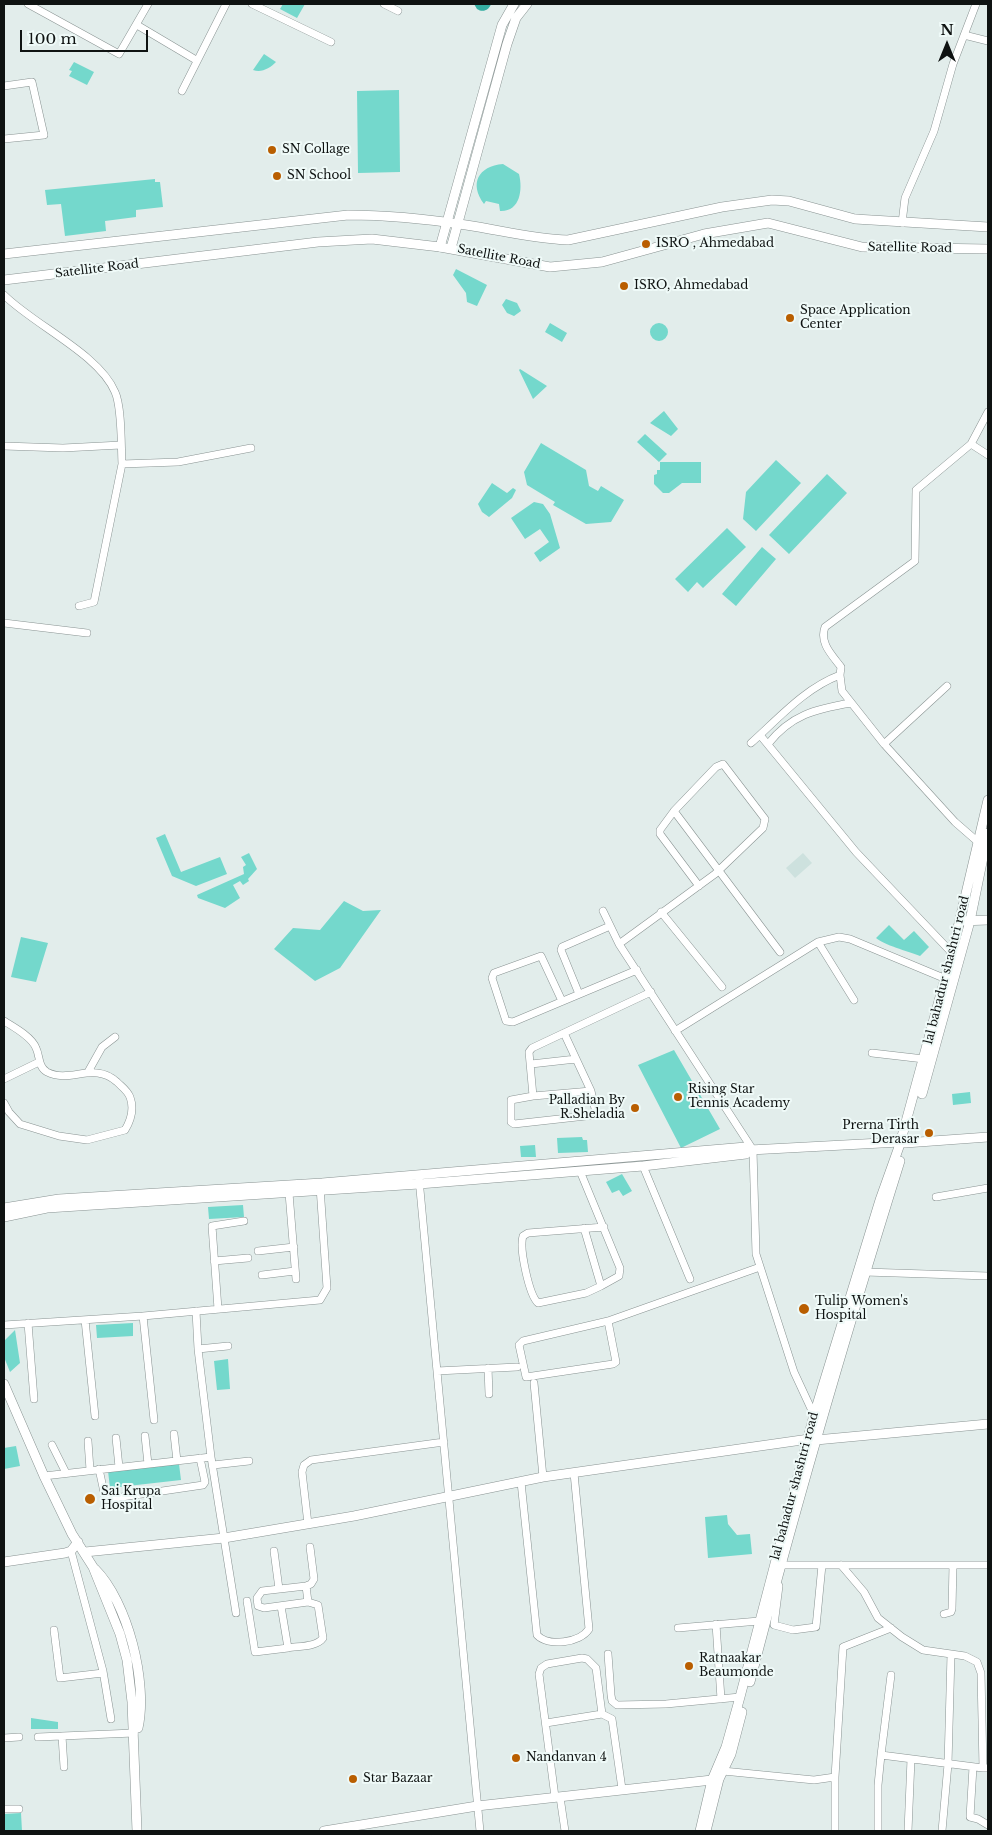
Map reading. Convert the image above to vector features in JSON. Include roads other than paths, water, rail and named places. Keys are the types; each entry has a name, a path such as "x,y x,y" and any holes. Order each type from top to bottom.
{"street":[{"path":"28,4 119,54 148,4"},
{"path":"182,91 226,4"},
{"path":"252,4 331,42"},
{"path":"384,4 398,11"},
{"path":"440,247 502,25 514,4"},
{"path":"451,248 456,224 507,44 516,18 527,4"},
{"path":"902,223 905,198 934,131 953,64 976,4"},
{"path":"137,25 196,60"},
{"path":"964,35 988,41"},
{"path":"4,86 32,82 44,135 4,139"},
{"name":"Satellite Road","path":"4,254 348,216 380,216 456,224 551,240 568,240 722,207 772,200 789,201 855,219 988,227"},
{"name":"Satellite Road","path":"4,280 318,242 372,239 451,248 550,267 602,262 704,234 768,223 862,247 988,249"},
{"path":"4,295 16,307 91,361 109,380 116,394 122,464 94,602 79,606"},
{"path":"978,842 949,815 884,744 850,703 842,691 841,668 826,647 822,634 824,627 915,561 916,490 971,444 988,412"},
{"path":"971,444 988,455"},
{"path":"4,446 63,448 121,445"},
{"path":"122,464 178,462 251,448"},
{"path":"4,623 86,633"},
{"path":"751,743 807,693 822,682 840,675"},
{"path":"884,744 947,686"},
{"path":"768,744 798,717 850,703"},
{"path":"760,735 856,852 952,953"},
{"path":"619,944 699,886 765,824 765,819 725,766 721,764 674,811 660,830 660,834 699,886"},
{"name":"lal bahadur shashtri road","path":"700,1831 718,1777 759,1621 779,1566 813,1439 814,1415 869,1236 903,1142 946,979 988,800"},
{"path":"674,811 780,952"},
{"path":"813,1439 903,1142 921,1096 970,921 988,833"},
{"path":"603,911 619,944 751,1150 756,1254 794,1372 814,1415"},
{"path":"661,912 722,987"},
{"path":"960,921 988,920"},
{"path":"579,994 561,954 562,947 610,926"},
{"path":"675,1030 818,942 840,938 850,939 946,979"},
{"path":"818,942 854,1000"},
{"path":"562,1001 541,956 494,974 492,978 506,1021 513,1022 637,970"},
{"path":"533,1096 529,1052 532,1048 651,992"},
{"path":"4,1021 21,1032 36,1046 39,1062 45,1071 53,1074 68,1075 88,1072 110,1076 128,1092 132,1113 124,1130 87,1140 59,1136 20,1124 8,1112 4,1103"},
{"path":"564,1034 591,1090 595,1115 514,1124 511,1122 510,1100 591,1090"},
{"path":"88,1072 102,1047 115,1037"},
{"path":"872,1054 924,1059"},
{"path":"531,1064 576,1059"},
{"path":"4,1079 39,1062"},
{"path":"4,1208 59,1199 320,1187 419,1179 746,1147 751,1150 988,1137"},
{"path":"419,1179 643,1166 746,1154 751,1150"},
{"path":"643,1166 690,1279"},
{"path":"580,1171 604,1227 621,1271 615,1279 586,1293 538,1303 533,1294 522,1250 523,1236 528,1233 604,1227"},
{"path":"419,1179 480,1831"},
{"path":"4,1217 47,1208 289,1193 320,1187"},
{"path":"4,1325 143,1316 320,1300 327,1288 320,1187"},
{"path":"936,1197 988,1188"},
{"path":"289,1193 296,1279"},
{"path":"218,1309 212,1226 244,1221"},
{"path":"584,1228 602,1286"},
{"path":"258,1251 294,1247"},
{"path":"214,1261 248,1258"},
{"path":"608,1322 616,1362 526,1377 519,1345 523,1341 608,1322 760,1267"},
{"path":"262,1275 296,1271"},
{"path":"865,1272 988,1276"},
{"path":"196,1311 198,1348 211,1457 236,1613"},
{"path":"143,1316 154,1420"},
{"path":"85,1320 95,1416"},
{"path":"28,1323 34,1399"},
{"path":"198,1348 228,1346"},
{"path":"437,1371 517,1367"},
{"path":"488,1368 489,1394"},
{"path":"534,1383 543,1477"},
{"path":"4,1384 7,1399 78,1542 93,1567 104,1578 114,1596 133,1646 140,1703 139,1727 134,1733 137,1831"},
{"path":"85,1552 224,1538 308,1524 543,1477 813,1439 988,1424"},
{"path":"174,1434 177,1460"},
{"path":"145,1436 148,1464"},
{"path":"116,1438 119,1467"},
{"path":"88,1441 90,1470"},
{"path":"308,1524 302,1472 304,1465 311,1460 444,1442"},
{"path":"52,1445 66,1473"},
{"path":"44,1476 211,1457"},
{"path":"99,1469 105,1497 108,1499 203,1485 205,1482 200,1458"},
{"path":"213,1466 249,1460"},
{"path":"521,1482 537,1635 548,1641 576,1639 584,1636 588,1630 574,1473"},
{"path":"4,1562 72,1551 78,1542"},
{"path":"247,1601 255,1652 314,1644 323,1638 318,1605 308,1602 260,1608 257,1600 262,1591 311,1584 314,1579 310,1547"},
{"path":"72,1551 104,1674 111,1719"},
{"path":"274,1551 279,1589"},
{"path":"779,1566 988,1565"},
{"path":"779,1566 774,1625 793,1630 816,1627 822,1566"},
{"path":"706,1831 718,1777 731,1754 779,1566"},
{"path":"841,1566 864,1592 878,1618 923,1650 964,1656 977,1662 981,1674 986,1768 881,1755"},
{"path":"944,1614 950,1613 952,1609 953,1566"},
{"path":"306,1586 308,1602"},
{"path":"235,1603 257,1600"},
{"path":"281,1606 288,1648"},
{"path":"678,1628 759,1621"},
{"path":"716,1624 721,1699"},
{"path":"835,1831 835,1777 843,1647 891,1628"},
{"path":"54,1630 60,1678 104,1674"},
{"path":"608,1654 611,1695 616,1704 657,1704 740,1697"},
{"path":"942,1831 948,1764 951,1654"},
{"path":"565,1831 546,1723 539,1674 541,1668 547,1664 582,1658 591,1662 596,1668 602,1714"},
{"path":"878,1831 878,1784 891,1675"},
{"path":"546,1723 602,1714 612,1719 622,1789"},
{"path":"38,1737 134,1733"},
{"path":"62,1736 64,1767"},
{"path":"4,1738 19,1737"},
{"path":"908,1831 911,1759"},
{"path":"973,1767 970,1817 988,1825"},
{"path":"324,1831 477,1806 718,1777 814,1780 835,1777"},
{"path":"4,1809 19,1809"}],"place":[{"name":"SN Collage","path":"272,150"},
{"name":"SN School","path":"277,176"},
{"name":"ISRO , Ahmedabad","path":"646,244"},
{"name":"ISRO, Ahmedabad","path":"624,286"},
{"name":"Space Application Center","path":"790,318"},
{"name":"Rising Star Tennis Academy","path":"678,1097"},
{"name":"Palladian By R.Sheladia","path":"635,1108"},
{"name":"Prerna Tirth Derasar","path":"929,1133"},
{"name":"Tulip Women's Hospital","path":"804,1309"},
{"name":"Sai Krupa Hospital","path":"90,1499"},
{"name":"Ratnaakar Beaumonde","path":"689,1666"},
{"name":"Nandanvan 4","path":"516,1758"},
{"name":"Star Bazaar","path":"353,1779"}]}
